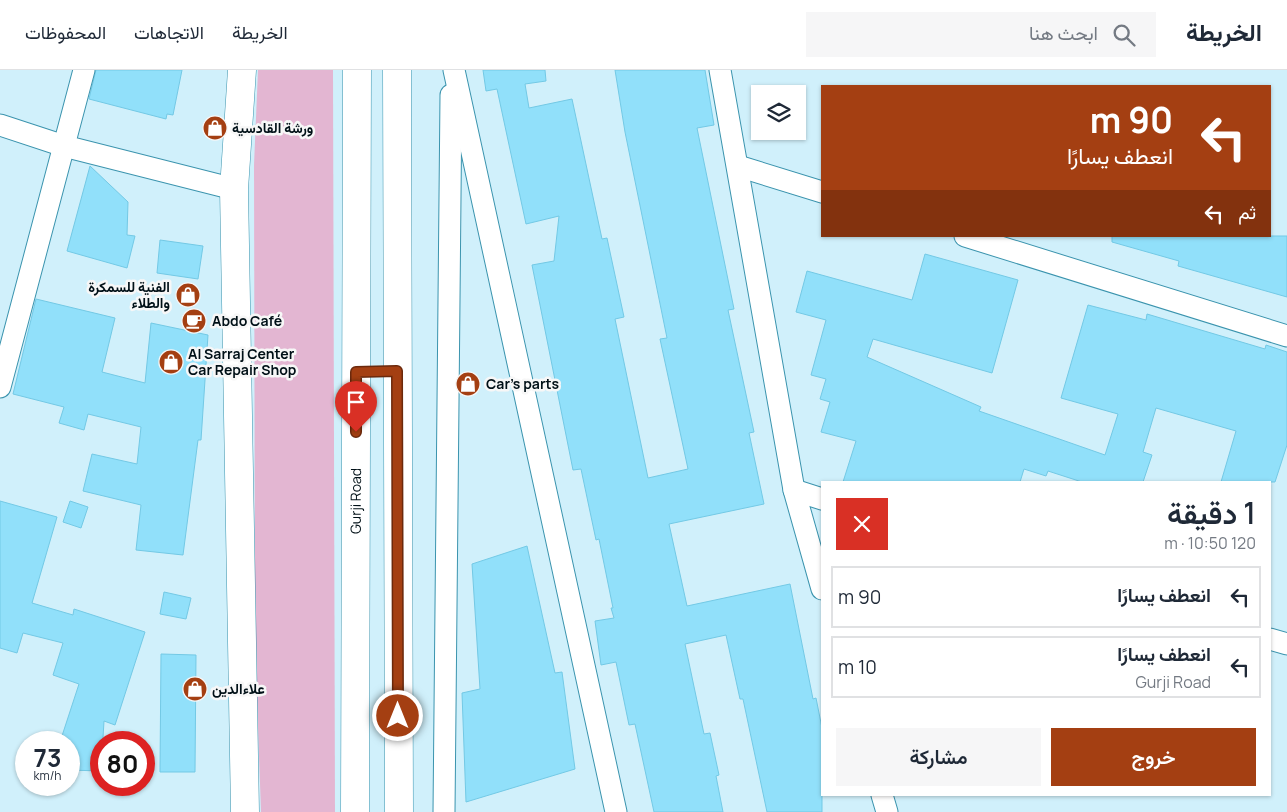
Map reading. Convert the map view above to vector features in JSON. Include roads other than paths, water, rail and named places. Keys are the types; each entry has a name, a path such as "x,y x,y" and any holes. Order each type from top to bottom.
{"main road":[{"path":"242,70 234,189 245,812"},
{"name":"Gurji Road","path":"355,812 357,70"},
{"path":"397,70 399,812"},
{"path":"356,372 397,371"}],"street":[{"path":"0,387 84,70"},
{"path":"444,812 453,70"},
{"path":"453,70 616,812"},
{"path":"720,70 794,490 821,585"},
{"path":"0,125 64,146 234,189"},
{"path":"738,166 821,192"},
{"path":"968,237 1287,336"},
{"path":"794,490 821,499"},
{"path":"1271,639 1287,644"}],"place":[{"name":"ورشة القادسية","path":"215,128"},
{"name":"الفنية للسمكرة والطلاء","path":"188,295"},
{"name":"Abdo Café","path":"194,321"},
{"name":"Al Sarraj Center Car Repair Shop","path":"171,362"},
{"name":"Car’s parts","path":"468,384"},
{"name":"علاءالدين","path":"195,689"}]}
